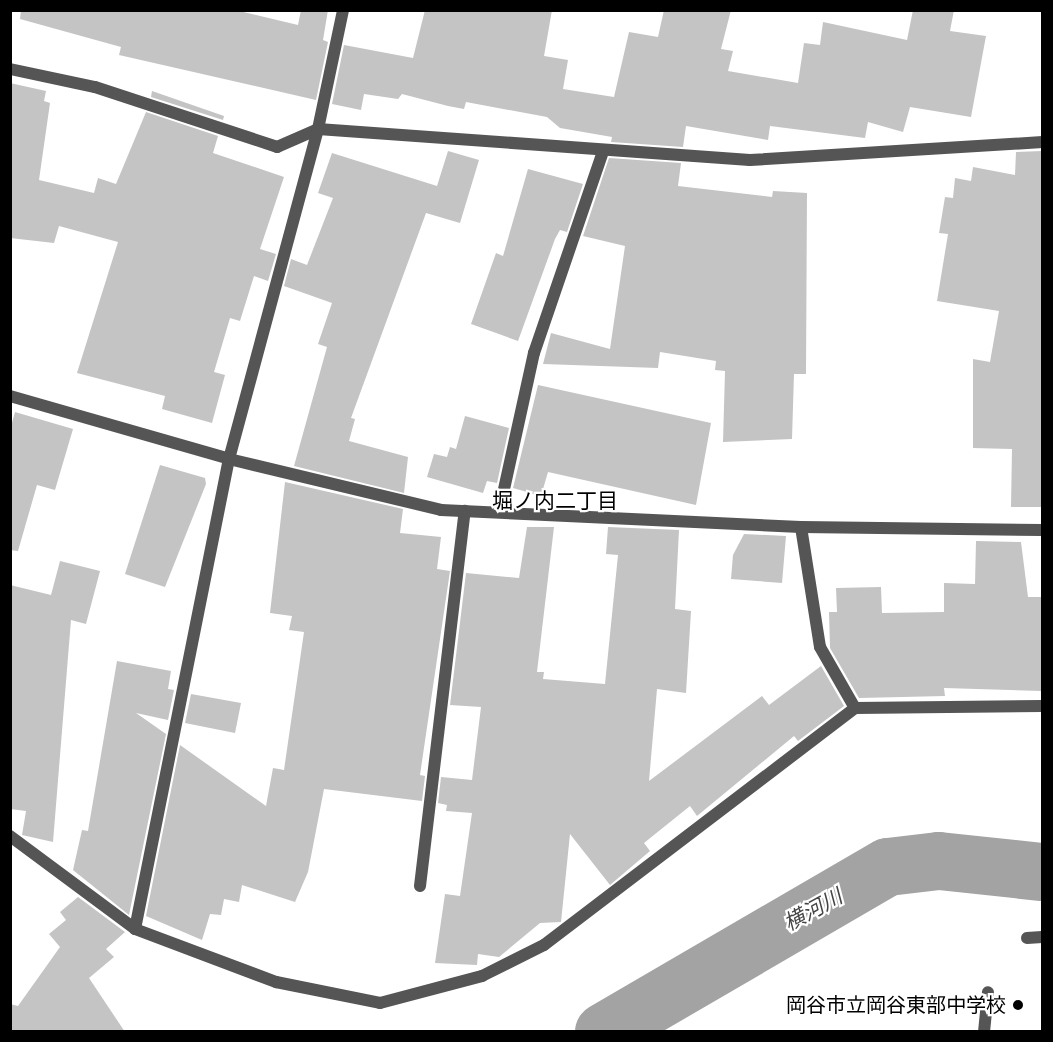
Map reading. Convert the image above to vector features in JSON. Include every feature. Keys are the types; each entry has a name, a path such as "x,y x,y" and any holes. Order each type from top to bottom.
{"street":[{"path":"135,929 229,459 318,129 343,10"},
{"path":"10,69 95,87 277,147 318,129 750,160 1042,142"},
{"path":"499,512 534,353 603,151"},
{"path":"10,396 229,459 465,511 801,527 1042,530"},
{"path":"420,886 465,511"},
{"path":"801,527 820,647 855,708"},
{"path":"10,836 135,929 276,982 380,1002 482,976 544,945 855,708 1042,706"},
{"path":"1027,938 1042,937"},
{"path":"984,1032 988,992"}],"building":[{"path":"21,10 235,10 298,25 301,10 328,10 323,40 328,42 316,100 119,55 121,47 20,19"},
{"path":"425,10 552,10 544,56 568,60 563,89 614,97 629,32 658,37 664,10 731,10 721,49 733,51 728,71 798,83 804,43 820,45 823,22 907,40 913,10 954,10 950,31 986,36 971,117 910,107 903,132 868,122 865,138 770,126 768,140 686,126 683,147 611,142 612,137 560,128 547,117 466,102 464,109 402,94 398,99 364,94 361,110 332,104 344,45 413,58"},
{"path":"10,83 46,91 44,101 50,103 39,180 94,193 98,178 116,184 146,112 218,136 213,153 284,177 260,249 276,254 268,281 254,276 240,321 230,318 214,372 225,375 212,423 162,409 165,396 77,373 118,242 59,226 54,243 10,238"},
{"path":"152,91 224,116 223,120 151,97"},
{"path":"448,151 479,160 460,223 426,213 351,418 355,419 349,441 408,457 404,493 294,466 327,347 318,344 332,303 284,286 291,259 307,265 333,198 318,193 332,153 437,186"},
{"path":"1042,151 1042,507 1011,507 1012,449 973,448 973,359 990,362 999,311 937,301 948,234 939,233 945,197 953,198 955,178 971,181 973,167 1015,175 1016,152"},
{"path":"609,158 681,163 678,186 772,197 773,191 807,193 806,374 794,374 792,439 723,442 725,371 715,370 716,361 660,352 658,368 543,364 551,333 610,349 625,246 583,236"},
{"path":"528,169 583,184 567,232 560,230 555,239 518,341 471,324 496,253 503,256"},
{"path":"538,385 711,423 696,505 548,472 541,496 513,488"},
{"path":"15,412 73,429 55,490 37,485 18,551 10,550 10,430"},
{"path":"465,416 509,428 497,483 487,481 483,493 427,477 434,454 447,457 450,447 456,449"},
{"path":"160,465 205,478 206,484 165,587 125,574"},
{"path":"285,482 403,509 400,533 441,537 437,569 450,571 420,775 425,776 422,801 324,789 308,872 295,902 242,885 239,902 224,899 221,915 210,914 202,940 146,916 180,745 266,806 273,768 284,770 304,632 289,630 292,616 270,613"},
{"path":"527,527 554,527 537,672 544,672 543,679 605,684 618,555 606,554 608,527 679,530 675,609 691,611 686,693 657,689 649,781 762,696 769,705 821,666 844,706 798,741 794,736 697,816 690,806 644,843 650,851 610,885 570,834 561,922 540,923 499,957 478,954 477,965 435,963 445,894 460,896 472,813 446,811 447,805 438,803 441,777 472,780 481,707 450,705 466,573 519,578"},
{"path":"744,534 786,536 782,583 731,579 733,555"},
{"path":"976,541 1021,542 1028,597 1042,597 1042,691 944,688 945,696 859,698 830,648 829,612 837,612 836,588 881,587 882,613 944,612 944,583 975,584"},
{"path":"60,561 100,571 86,624 71,620 53,842 22,835 26,811 10,809 10,585 51,595"},
{"path":"117,661 171,671 168,689 174,690 168,720 136,713 166,734 129,915 73,870 82,830 88,831"},
{"path":"191,694 241,703 235,733 185,723"},
{"path":"78,897 125,932 106,949 114,957 89,978 125,1032 10,1032 10,1004 18,1006 60,947 49,934 66,920 60,912"}],"waterway":[{"name":"横河川","path":"604,1032 888,867 939,861 1042,872"}],"place":[{"name":"岡谷市立岡谷東部中学校","path":"1018,1005"}],"district":[{"name":"堀ノ内二丁目","path":"555,501"}]}
